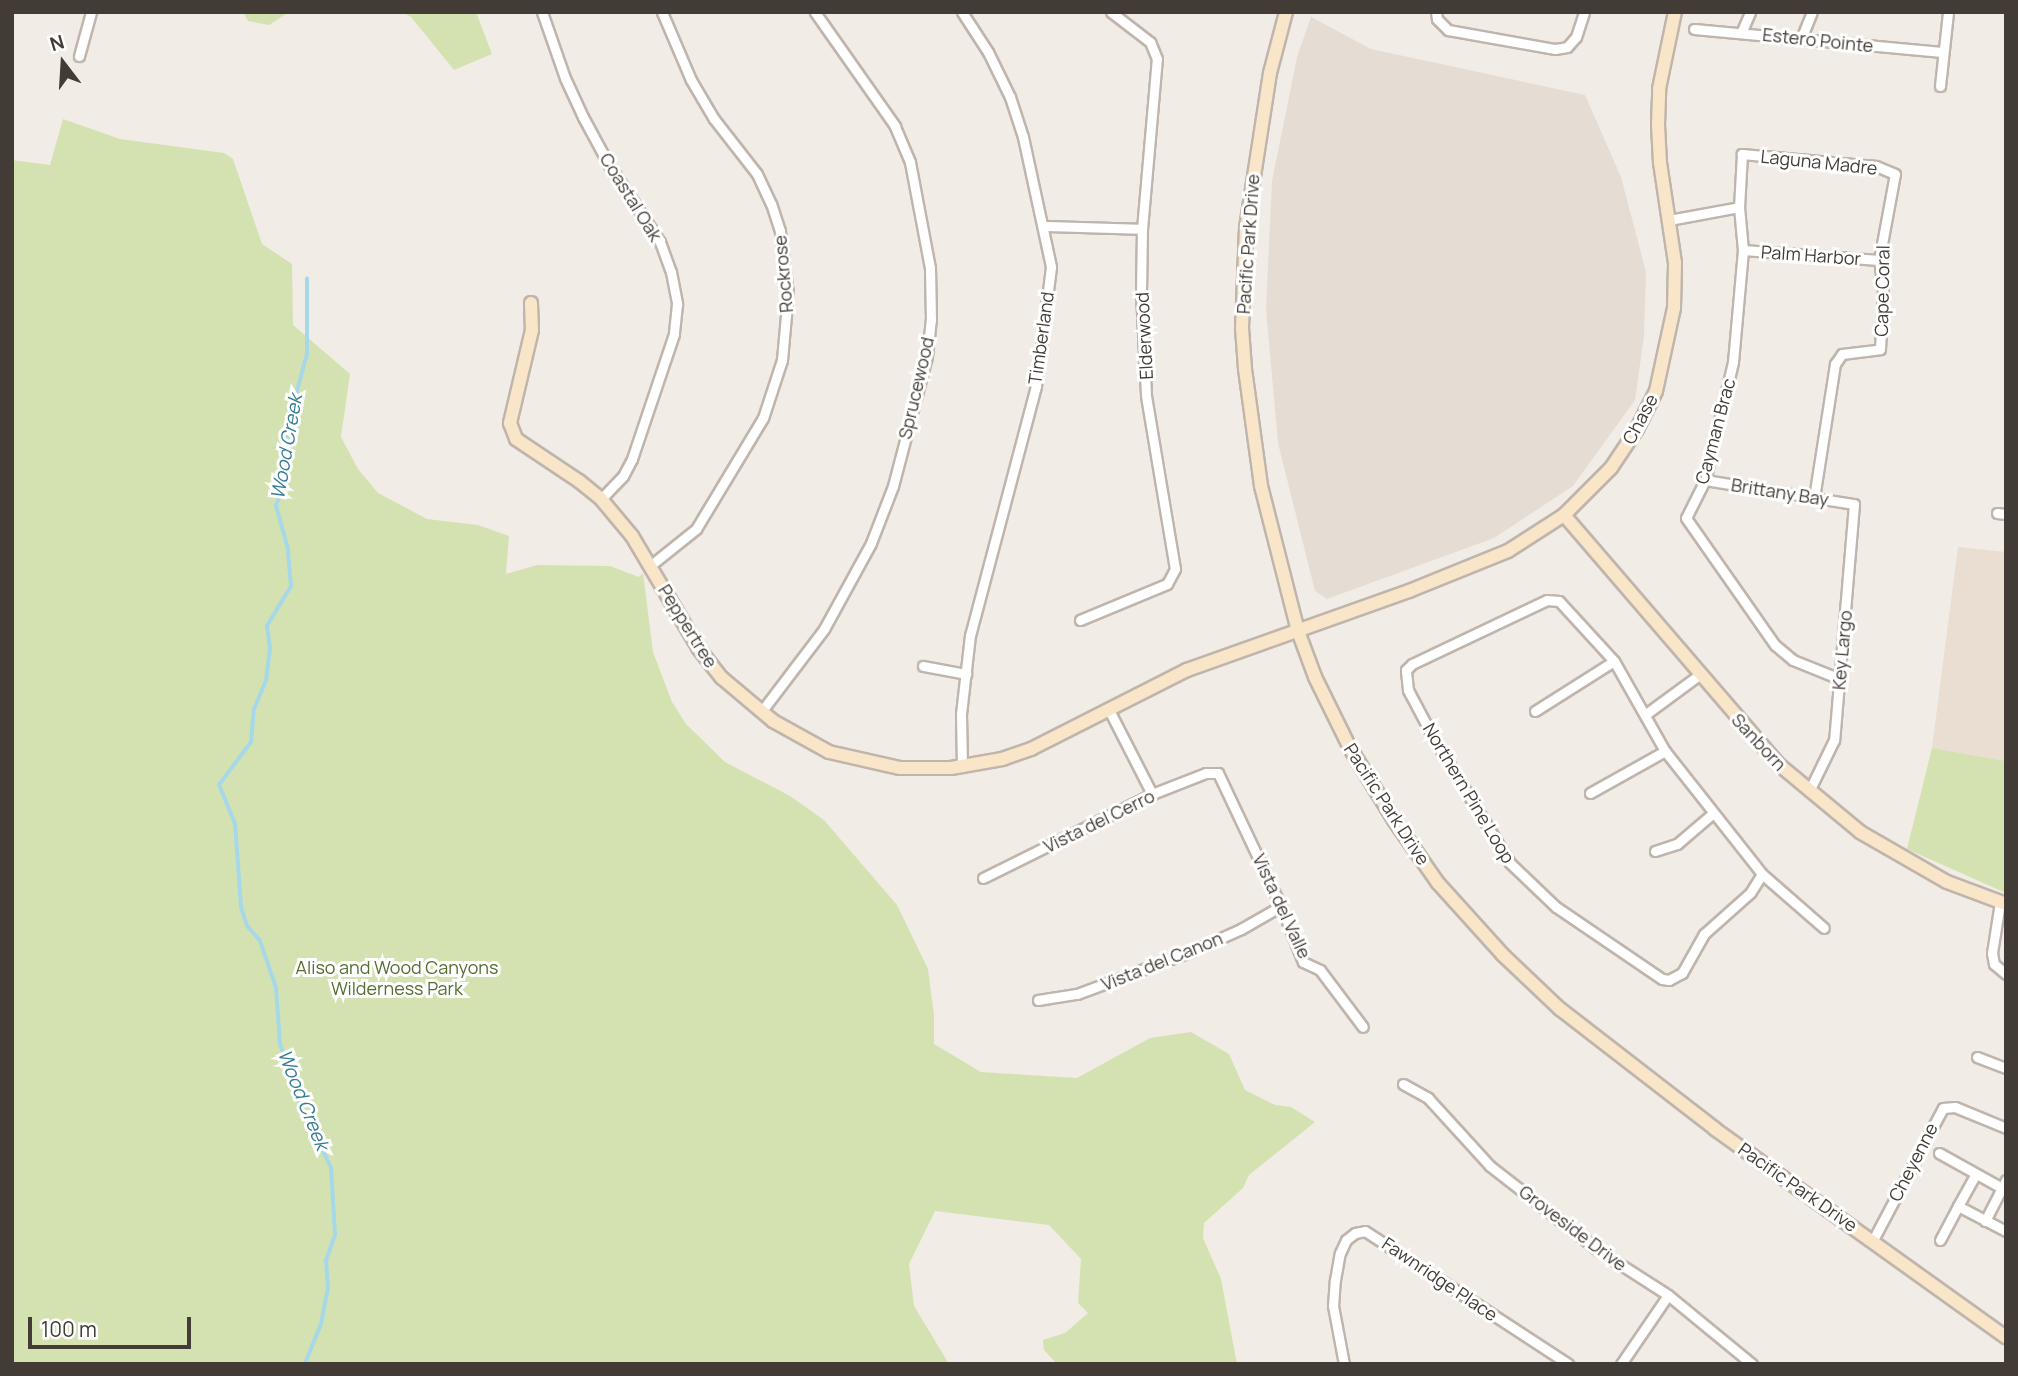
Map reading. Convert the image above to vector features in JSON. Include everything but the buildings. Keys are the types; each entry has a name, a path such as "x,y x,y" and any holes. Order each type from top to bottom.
{"street":[{"path":"79,56 91,12"},
{"name":"Coastal Oak","path":"542,12 565,78 583,117 609,166 660,242 671,272 677,304 674,334 632,459 623,476 601,499"},
{"name":"Rockrose","path":"651,565 696,528 763,418 782,360 788,293 780,231 771,204 757,174 714,119 691,80 662,12"},
{"name":"Sprucewood","path":"761,712 824,629 871,543 893,486 926,356 931,320 930,268 910,162 895,126 815,12"},
{"name":"Timberland","path":"962,12 988,52 1010,97 1023,137 1051,267 1044,338 1035,386 970,635 961,714 962,766"},
{"name":"Elderwood","path":"1080,620 1167,584 1175,569 1146,395 1141,292 1142,229 1157,59 1150,42 1111,12"},
{"name":"Pacific Park Drive","path":"1286,12 1269,73 1252,179 1246,228 1242,328 1251,428 1261,486 1298,631 1334,718 1350,748 1394,820 1464,914 1529,981 1583,1029 1715,1129 2006,1337"},
{"path":"1437,16 1448,30 1555,49 1567,47 1576,37 1584,12"},
{"name":"Chase","path":"1298,631 1508,551 1564,515 1611,468 1637,429 1656,391 1674,308 1675,263 1660,163 1659,89 1675,12"},
{"path":"1742,31 1750,12"},
{"path":"1801,39 1812,12"},
{"path":"1940,86 1948,12"},
{"name":"Estero Pointe","path":"1694,29 1742,31 1942,52"},
{"name":"Laguna Madre","path":"1742,154 1876,166 1895,174"},
{"name":"Cayman Brac","path":"1742,154 1739,207 1743,250 1733,362 1705,480 1686,518 1775,645 1793,660 1840,679"},
{"name":"Cape Coral","path":"1814,498 1835,364 1842,354 1880,349 1884,291 1879,260 1895,174"},
{"path":"1669,220 1739,207"},
{"path":"1043,226 1142,229"},
{"name":"Palm Harbor","path":"1743,250 1879,260"},
{"name":"Peppertree","path":"531,303 532,330 510,423 516,439 601,499 632,536 699,649 722,678 761,712 803,738 840,755 900,768 962,766 1031,749 1188,670 1298,631"},
{"name":"Brittany Bay","path":"1705,480 1854,504"},
{"name":"Key Largo","path":"1809,791 1834,740 1854,504"},
{"name":"Sanborn","path":"1564,515 1777,763 1872,839 1947,882 2003,903"},
{"name":"Northern Pine Loop","path":"1546,600 1554,600 1578,619 1614,661 1665,751 1712,814 1762,874 1751,893 1704,934 1682,973 1669,980 1662,979 1556,907 1510,863 1434,739 1405,679 1406,670 1412,664 1546,600"},
{"path":"1535,711 1614,661"},
{"path":"923,666 966,674"},
{"path":"1646,714 1699,675"},
{"path":"1108,708 1152,794"},
{"path":"1590,793 1665,751"},
{"name":"Vista del Cerro","path":"983,878 1152,794 1206,773 1218,773"},
{"name":"Vista del Valle","path":"1218,773 1281,906 1303,962 1320,970 1363,1027"},
{"path":"1655,851 1677,844 1712,814"},
{"path":"1762,874 1824,928"},
{"path":"2003,903 1992,953 1994,964 2006,974"},
{"name":"Vista del Canon","path":"1038,999 1077,994 1192,951 1241,929 1281,906"},
{"path":"1976,1057 2006,1068"},
{"name":"Groveside Drive","path":"1403,1084 1428,1098 1490,1166 1598,1250 1668,1295 1752,1364"},
{"name":"Cheyenne","path":"1873,1240 1943,1108 1955,1107 2006,1128"},
{"path":"1939,1153 1976,1174 2004,1184 1985,1221"},
{"path":"1940,1240 1976,1174"},
{"path":"1958,1206 2006,1231"},
{"name":"Fawnridge Place","path":"1344,1364 1333,1306 1335,1280 1340,1253 1346,1240 1355,1233 1365,1231 1568,1364"},
{"path":"1621,1364 1668,1295"}],"shaded area":[{"path":"1311,17 1371,49 1585,95 1621,177 1646,272 1644,336 1635,400 1573,486 1494,538 1327,599 1315,591 1278,443 1266,309 1272,181 1297,57"},
{"path":"1958,547 2006,552 2006,761 1932,748"}],"green space":[{"path":"243,12 289,12 269,25 248,21"},
{"path":"402,12 476,12 492,54 454,70 411,17"},
{"name":"Aliso and Wood Canyons Wilderness Park","path":"63,119 120,139 224,153 233,159 262,244 292,264 293,325 350,374 341,437 358,469 378,493 427,519 478,525 509,536 506,574 537,565 610,566 639,577 643,573 653,652 672,702 686,724 725,762 790,796 824,820 897,905 928,969 934,1015 934,1044 981,1072 1077,1078 1150,1038 1191,1032 1229,1054 1245,1090 1275,1105 1291,1107 1315,1122 1249,1175 1243,1188 1204,1223 1203,1238 1221,1279 1237,1364 1057,1364 1044,1350 1043,1340 1065,1333 1088,1313 1078,1303 1081,1259 1049,1225 935,1211 909,1264 914,1306 949,1364 12,1364 12,160 50,165"},
{"path":"1932,748 2006,761 2006,893 1907,849"}],"waterway":[{"name":"Wood Creek","path":"305,1364 321,1324 328,1289 326,1261 335,1235 331,1168 300,1103 280,1044 276,988 260,941 247,926 241,907 235,824 219,785 251,742 254,709 266,681 270,648 267,626 291,586 288,549 276,506 285,481 287,428 307,354 307,279"}]}
